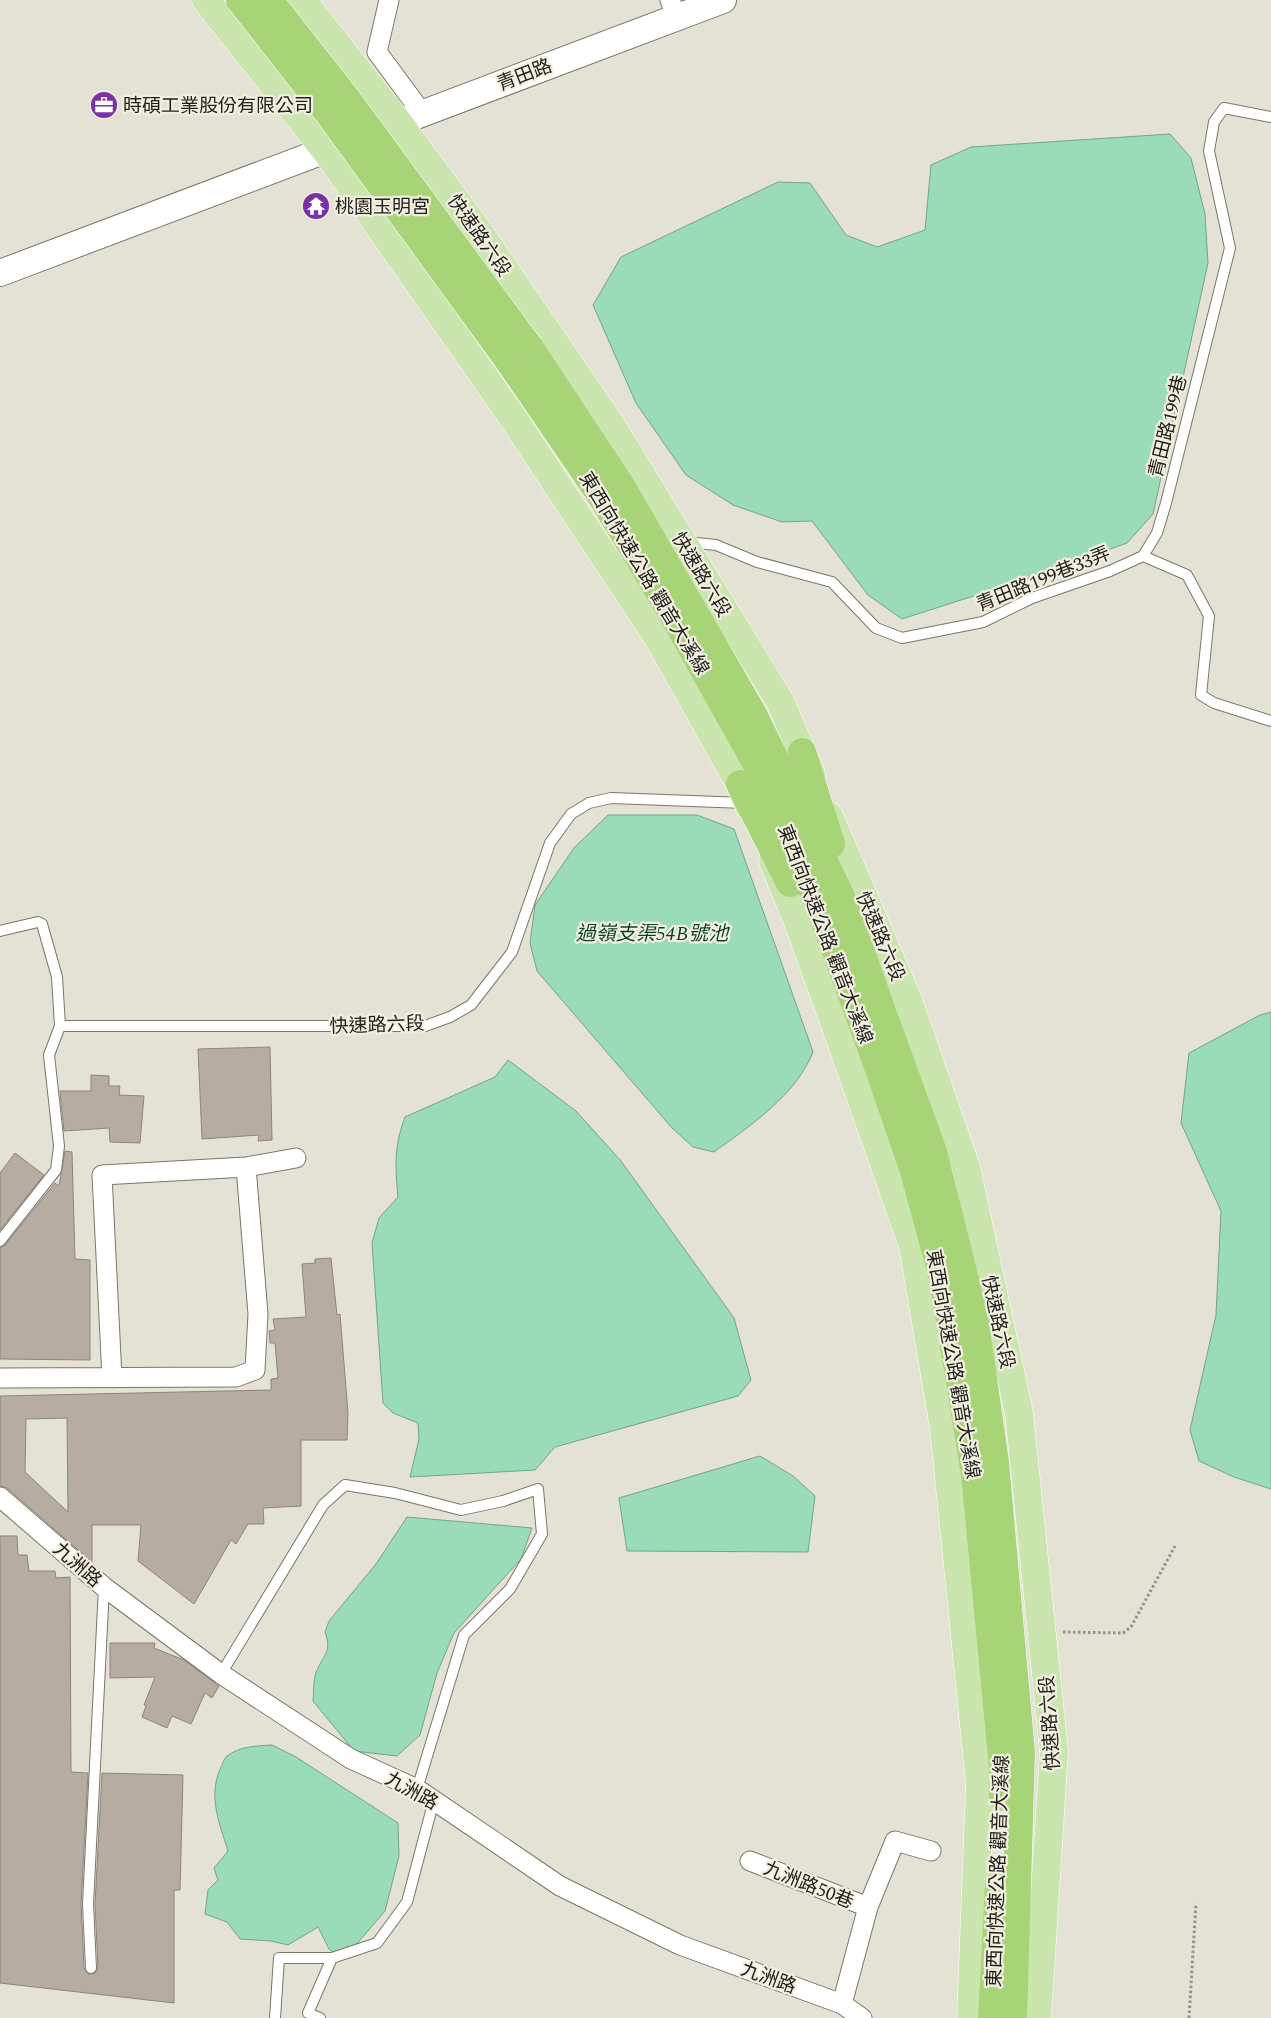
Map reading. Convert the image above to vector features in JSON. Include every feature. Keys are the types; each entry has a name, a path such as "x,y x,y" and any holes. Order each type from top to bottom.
{"highway":[{"name":"東西向快速公路 觀音大溪線","path":"240,0 327,111 509,361 598,491 671,611 759,768 932,1152 974,1316 995,1462 1021,1753 1013,2018"},
{"name":"東西向快速公路 觀音大溪線","path":"269,0 349,102 523,339 621,486 754,716 840,895 943,1278 975,1474 1004,1778 992,2018"},
{"path":"802,752 875,1026"},
{"path":"744,793 875,1026"}],"main road":[{"path":"206,0 326,151 519,426 658,638 744,793 798,922 913,1246 944,1428 980,1784 970,2018"},
{"name":"快速路六段","path":"302,0 410,117 479,232 611,425 781,703 909,1003 966,1167 1019,1413 1054,1751 1037,2018"}],"street":[{"path":"389,0 377,52 410,117"},
{"name":"青田路","path":"0,273 326,151 673,9 723,0"},
{"path":"112,1378 102,1175 246,1167 296,1158"},
{"path":"0,1378 236,1378 255,1370 258,1314 246,1167"},
{"name":"九洲路","path":"0,1497 104,1587 221,1674 351,1759 417,1789 568,1890 680,1945 842,2004 862,2018"},
{"name":"九洲路50巷","path":"842,2004 868,1907 896,1841 931,1851"},
{"name":"九洲路50巷","path":"750,1861 868,1907"}],"lane":[{"name":"青田路199巷","path":"1143,556 1157,533 1166,503 1230,248 1209,151 1214,122 1224,108 1271,117"},
{"name":"青田路199巷33弄","path":"682,541 716,545 757,562 832,582 876,628 902,638 983,622 1032,598 1110,571 1143,556"},
{"path":"1143,556 1187,575 1210,616 1201,695 1214,703 1271,721"},
{"name":"快速路六段","path":"60,1026 426,1026 450,1017 471,1005 512,952 550,843 571,814 589,803 611,798 744,793"},
{"path":"0,931 38,922 42,924 57,977 60,1026 49,1055 59,1146 56,1170 0,1241"},
{"path":"221,1674 323,1505 345,1485 395,1493 461,1510 504,1501 538,1489 542,1534 510,1588 464,1635 417,1789"},
{"path":"91,1968 88,1904 104,1587"},
{"path":"275,2018 279,1958 332,1958 377,1943 407,1902 434,1800"},
{"path":"320,2018 308,2014 332,1958"}],"path":[{"path":"1042,1635 1070,1631 1123,1633 1131,1627 1175,1546"},
{"path":"1190,2018 1196,1903"}],"water":[{"path":"1170,134 1191,158 1205,214 1208,263 1153,514 1127,543 1045,573 902,619 868,595 812,521 782,522 733,505 686,475 636,403 593,305 621,257 778,182 810,183 846,235 877,247 925,230 931,165 971,147"},
{"name":"過嶺支渠54B號池","path":"608,815 697,815 734,829 813,1052 805,1068 784,1096 757,1120 714,1152 693,1147 672,1128 537,971 530,943 535,905 574,848"},
{"path":"1271,1012 1271,1489 1234,1477 1199,1461 1190,1430 1216,1315 1221,1211 1181,1123 1189,1053 1260,1015"},
{"path":"508,1060 576,1111 621,1161 734,1318 751,1380 738,1396 555,1447 535,1470 410,1477 419,1439 418,1423 393,1413 383,1403 372,1243 379,1218 398,1197 396,1156 405,1117 495,1077"},
{"path":"760,1456 793,1476 815,1496 808,1552 627,1551 619,1498"},
{"path":"407,1517 532,1528 521,1559 454,1633 437,1673 420,1735 397,1756 354,1751 313,1701 315,1676 326,1654 328,1645 325,1632 329,1621 376,1564"},
{"path":"272,1745 296,1757 398,1823 399,1856 385,1911 343,1960 329,1949 318,1927 288,1945 271,1941 240,1939 227,1922 205,1914 208,1890 218,1880 214,1868 228,1851 216,1808 215,1787 218,1776 227,1756 237,1750"}],"building":[{"path":"270,1047 272,1140 258,1141 259,1135 202,1139 198,1049"},
{"path":"91,1075 109,1076 109,1086 120,1086 119,1095 144,1096 140,1143 110,1142 109,1128 64,1131 60,1091 91,1091"},
{"path":"65,1151 72,1152 75,1259 90,1260 90,1360 0,1359 0,1248 5,1245 55,1183 59,1186"},
{"path":"15,1153 44,1175 0,1230 0,1173"},
{"path":"331,1258 337,1315 340,1314 348,1413 347,1440 301,1440 301,1506 263,1508 264,1524 248,1524 236,1544 231,1540 194,1604 138,1561 141,1525 92,1525 92,1562 7,1488 0,1486 0,1396 271,1390 271,1379 278,1378 275,1343 270,1343 269,1331 275,1330 273,1319 306,1317 302,1264 315,1263 315,1259","holes":["67,1418 68,1512 25,1472 26,1419"]},
{"path":"0,1536 17,1536 18,1555 27,1555 29,1571 55,1571 56,1578 70,1577 71,1772 88,1773 81,1904 84,1968 88,1974 95,1973 98,1968 95,1904 102,1773 183,1775 180,1890 174,1890 174,2003 0,1983"},
{"path":"110,1643 155,1643 154,1648 184,1660 219,1686 212,1698 205,1693 191,1724 172,1716 167,1728 142,1717 146,1706 144,1705 155,1677 110,1678"}],"place":[{"name":"時碩工業股份有限公司","path":"104,105"},
{"name":"桃園玉明宮","path":"316,206"}]}
